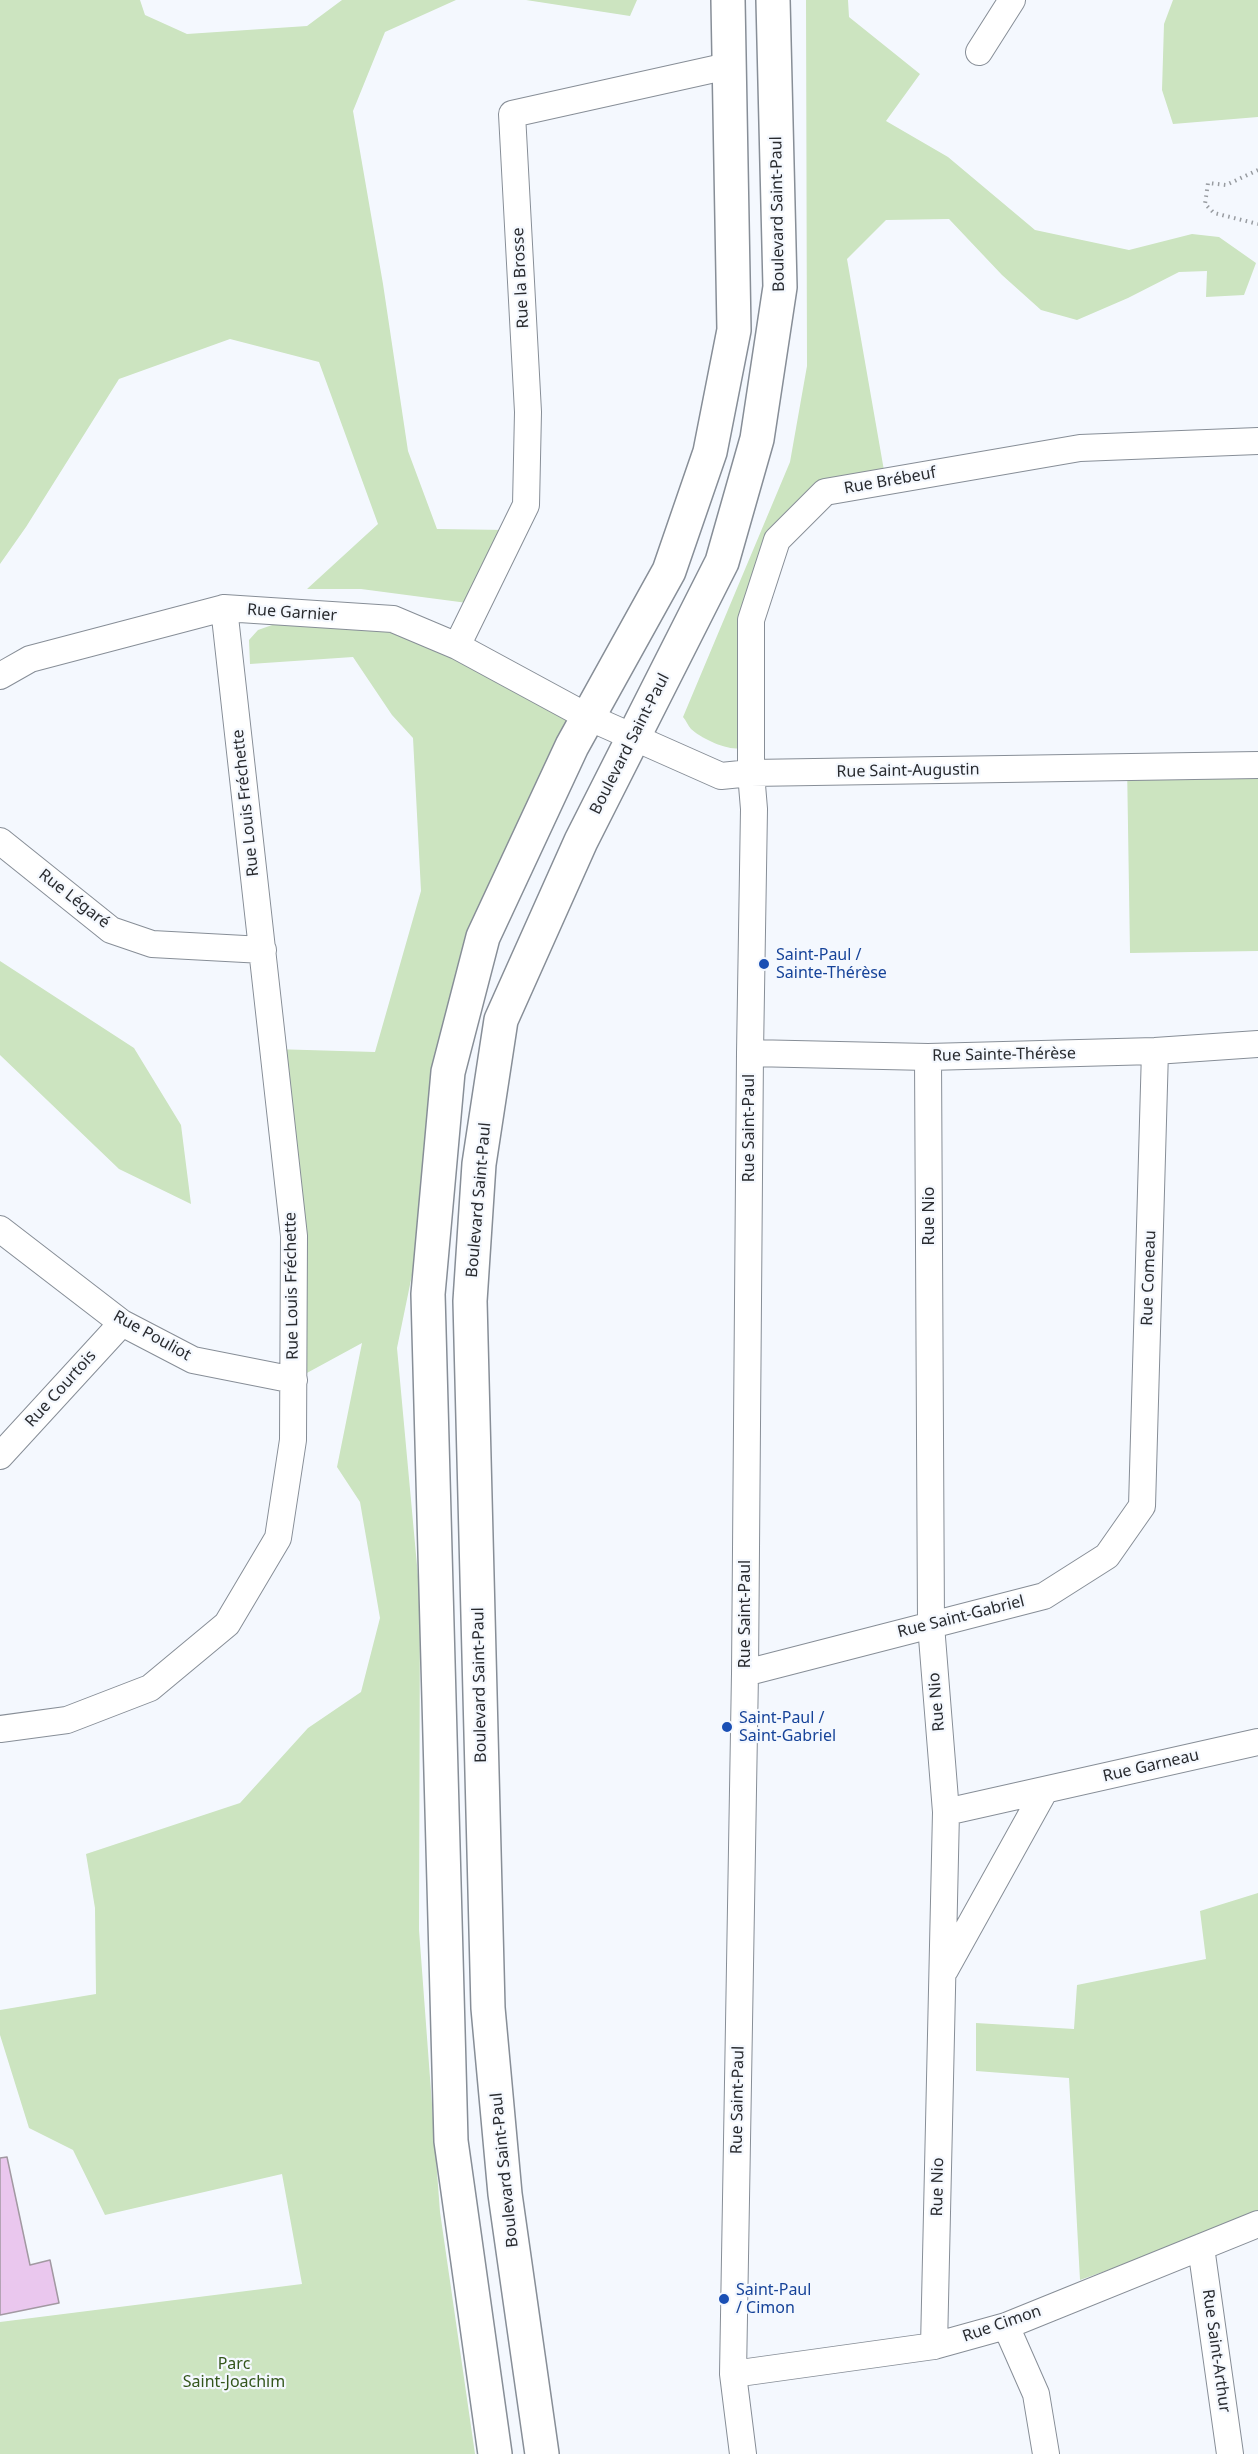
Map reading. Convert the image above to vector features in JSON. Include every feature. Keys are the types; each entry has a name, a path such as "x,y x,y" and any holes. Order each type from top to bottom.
{"main road":[{"path":"495,2454 451,2141 428,1294 448,1072 483,937 581,713 669,571 710,452 734,330 728,0"},
{"name":"Boulevard Saint-Paul","path":"542,2454 505,2194 489,2008 470,1301 479,1164 501,1020 581,840 722,562 757,439 780,287 773,0"}],"street":[{"path":"979,52 1012,0"},
{"name":"Rue la Brosse","path":"457,646 526,505 528,412 512,114 728,66"},
{"name":"Rue Brébeuf","path":"751,773 751,620 777,540 825,492 1080,448 1258,441"},
{"name":"Rue Garnier","path":"0,676 30,659 224,608 393,619 457,646 581,713"},
{"name":"Rue Louis Fréchette","path":"0,1729 67,1720 150,1688 227,1624 278,1538 293,1440 294,1236 224,608"},
{"name":"Rue Saint-Augustin","path":"581,713 721,776 751,773 1258,765"},
{"name":"Rue Saint-Paul","path":"743,2454 733,2374 745,1673 754,809 751,773"},
{"name":"Rue Légaré","path":"0,841 111,930 152,944 263,950"},
{"name":"Rue Sainte-Thérèse","path":"750,1053 928,1057 1155,1051 1258,1044"},
{"name":"Rue Comeau","path":"1142,1506 1155,1051"},
{"name":"Rue Nio","path":"928,1057 931,1625 946,1812 934,2346"},
{"name":"Rue Pouliot","path":"0,1229 122,1323 193,1360 294,1380"},
{"name":"Rue Courtois","path":"0,1456 122,1323"},
{"name":"Rue Saint-Gabriel","path":"745,1673 1044,1596 1107,1556 1142,1506"},
{"name":"Rue Garneau","path":"946,1812 1258,1742"},
{"path":"943,1972 1045,1790"},
{"name":"Rue Cimon","path":"733,2374 934,2346 1006,2326 1258,2224"},
{"name":"Rue Saint-Arthur","path":"1201,2247 1230,2454"},
{"path":"1006,2326 1036,2394 1046,2454"}],"path":[{"path":"1258,170 1226,185 1208,183 1205,204 1214,213 1258,224"}],"green space":[{"path":"0,0 140,0 145,15 187,34 307,26 342,0 456,0 385,32 353,111 383,284 408,451 437,529 507,530 475,604 361,589 307,589 378,524 319,362 230,339 119,379 26,527 0,564"},
{"path":"526,0 637,0 630,16"},
{"path":"806,0 848,0 849,17 920,74 886,121 948,157 1035,230 1129,250 1192,234 1219,237 1256,263 1244,295 1206,297 1207,271 1179,272 1128,298 1077,320 1041,310 1002,275 949,219 886,220 847,259 886,482 825,492 777,540 751,620 744,747 732,748 724,747 702,737 691,729 683,717 790,462 807,366"},
{"path":"1173,0 1258,0 1258,117 1173,124 1162,90 1164,24"},
{"name":"Parc Saint-Joachim","path":"275,624 369,626 406,633 568,716 576,730 503,880 429,1192 397,1348 420,1598 419,1930 440,2212 475,2454 0,2454 0,2322 302,2284 282,2174 105,2215 73,2150 29,2128 0,2035 0,2010 96,1994 95,1908 86,1854 240,1803 308,1728 361,1692 380,1618 360,1502 337,1467 362,1343 294,1380 273,1049 375,1052 421,891 413,738 392,715 353,657 250,664 249,640 258,630"},
{"path":"1258,760 1258,951 1130,953 1127,763"},
{"path":"0,961 134,1048 181,1125 191,1204 119,1169 0,1055"},
{"path":"1258,1893 1258,2217 1080,2280 1069,2078 976,2071 976,2023 1074,2029 1077,1985 1206,1959 1200,1911"}],"building":[{"path":"7,2157 30,2265 50,2260 59,2303 0,2315 0,2158"}],"place":[{"name":"Saint-Paul / Sainte-Thérèse","path":"764,964"},
{"name":"Saint-Paul / Saint-Gabriel","path":"727,1727"},
{"name":"Saint-Paul / Cimon","path":"724,2299"}]}
